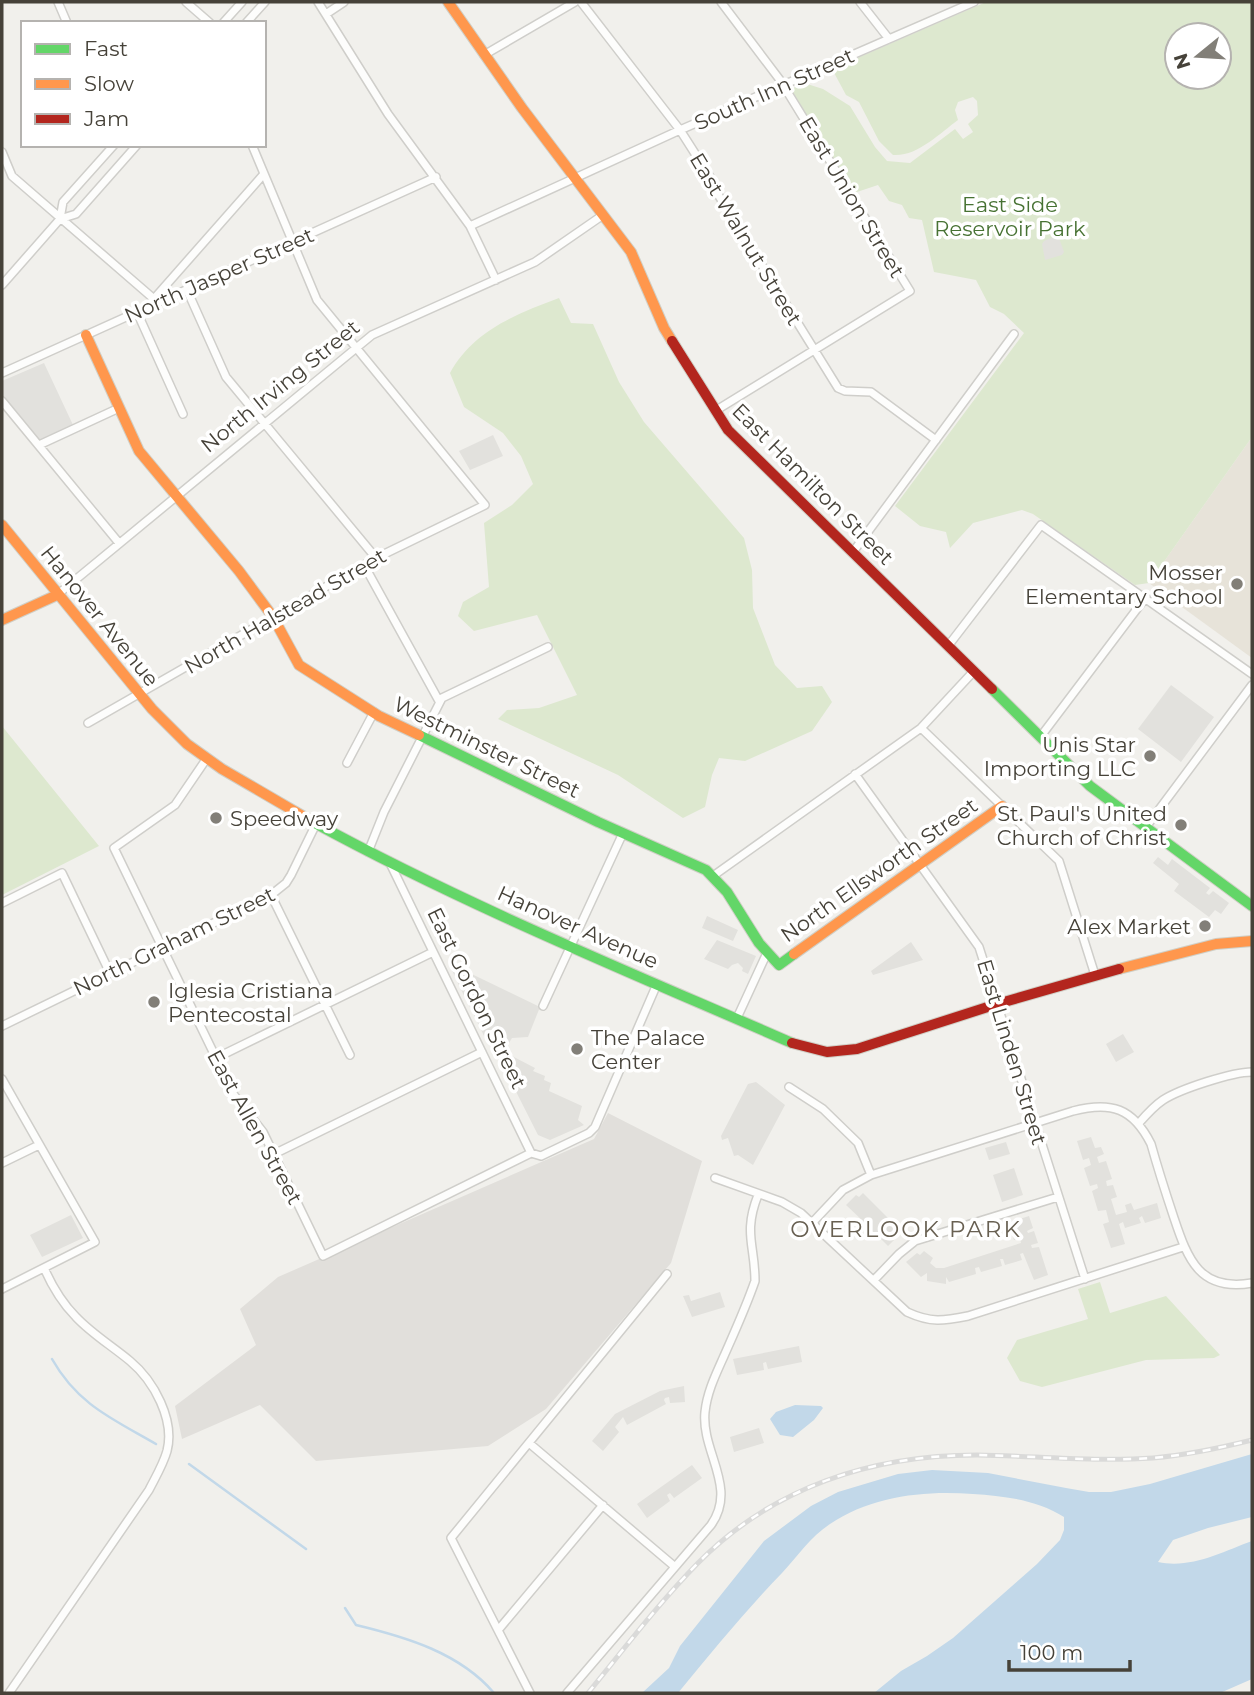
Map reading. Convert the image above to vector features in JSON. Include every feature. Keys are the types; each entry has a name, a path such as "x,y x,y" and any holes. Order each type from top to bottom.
{"street":[{"path":"58,2 66,21"},
{"path":"186,2 208,21"},
{"path":"225,21 242,2"},
{"path":"248,21 264,2"},
{"path":"318,2 388,114 470,226 495,280"},
{"path":"326,13 344,2"},
{"name":"East Hamilton Street","path":"448,2 637,262 664,328 728,429 1090,786 1252,906"},
{"path":"484,55 575,2"},
{"name":"East Walnut Street","path":"581,2 680,130 813,350 841,391 871,392 936,440"},
{"name":"East Union Street","path":"721,2 783,85 910,291 813,350"},
{"path":"860,2 889,39"},
{"name":"South Inn Street","path":"470,226 680,130 974,2"},
{"path":"61,219 63,202 112,147"},
{"path":"2,285 61,219 76,214 135,147"},
{"path":"253,147 317,300 355,347"},
{"path":"2,152 12,176 154,299"},
{"path":"183,414 141,311 263,175"},
{"name":"North Jasper Street","path":"2,373 436,177"},
{"name":"North Irving Street","path":"2,620 57,595 372,335 554,252 603,215"},
{"path":"187,290 226,377 376,558"},
{"path":"853,552 1014,334"},
{"path":"86,335 139,451 239,571 273,617"},
{"name":"North Halstead Street","path":"88,723 376,558 485,505 355,347"},
{"path":"715,411 813,350"},
{"path":"2,401 119,542"},
{"path":"38,445 119,408"},
{"path":"948,646 1041,524 1252,674"},
{"name":"Hanover Avenue","path":"2,525 139,694 170,729 206,758 263,794 368,852 571,946 803,1047 827,1052 857,1049 1095,975 1203,946 1252,942"},
{"path":"364,565 439,701"},
{"path":"1041,736 1146,597"},
{"name":"Westminster Street","path":"273,617 299,665 374,712 421,737 706,870 713,876"},
{"path":"368,852 384,812 439,701 448,693 548,647"},
{"path":"766,955 713,876 921,728 974,671"},
{"path":"1146,827 1252,685"},
{"path":"347,763 374,712"},
{"path":"921,728 1059,861 1095,975"},
{"name":"East Allen Street","path":"206,758 168,811 114,848 235,1096 257,1124 274,1154 323,1256 531,1153"},
{"name":"East Linden Street","path":"855,774 979,947 1085,1279"},
{"name":"North Ellsworth Street","path":"737,1018 766,955 779,965 1002,806"},
{"name":"North Graham Street","path":"2,1026 271,895 286,883 316,824"},
{"path":"543,1006 623,833"},
{"name":"East Gordon Street","path":"389,861 531,1153"},
{"path":"2,903 62,873 110,973"},
{"path":"271,895 350,1055"},
{"path":"216,1058 433,952"},
{"path":"531,1153 541,1156 594,1129 657,984"},
{"path":"274,1154 482,1052"},
{"path":"1139,1123 1164,1099 1175,1094 1230,1075 1252,1072"},
{"path":"2,1079 95,1242 2,1289"},
{"path":"789,1087 823,1109 858,1143 871,1175"},
{"path":"812,1223 843,1190 871,1175 1091,1106 1114,1107 1139,1123 1151,1144 1183,1247 1195,1266 1228,1285 1252,1283"},
{"path":"2,1163 39,1145"},
{"path":"715,1178 782,1202 801,1213 907,1312 922,1319 940,1321 968,1316 1183,1247"},
{"path":"567,1693 711,1525 720,1502 721,1482 706,1434 705,1409 711,1385 755,1282 755,1266 748,1233 751,1212 758,1195"},
{"path":"874,1280 915,1241 1058,1197"},
{"path":"9,1693 158,1473 167,1452 168,1435 164,1411 140,1371 71,1311 57,1294 44,1268"},
{"path":"530,1693 451,1538 667,1274"},
{"path":"529,1443 674,1566"},
{"path":"499,1629 603,1505"}],"shaded area":[{"path":"1055,236 1059,238 1064,252 1045,260 1042,244"},
{"path":"44,363 73,425 38,441 2,397 2,381"},
{"path":"493,435 503,456 470,470 459,451"},
{"path":"1252,437 1252,658 1149,583"},
{"path":"1171,685 1214,717 1181,762 1138,729"},
{"path":"1158,857 1168,865 1172,859 1210,888 1206,893 1209,895 1213,891 1229,903 1221,914 1215,910 1209,917 1174,891 1179,884 1153,863"},
{"path":"707,916 738,930 733,941 702,928"},
{"path":"717,940 756,956 748,974 742,971 743,968 738,963 728,969 704,959"},
{"path":"911,942 923,960 873,975 871,971"},
{"path":"453,965 540,1007 528,1037 512,1038 507,1046 512,1056 545,1076 544,1080 551,1083 549,1091 582,1106 578,1120 584,1125 550,1140 538,1135 502,1064 505,1061 502,1053 500,1050 494,1051 488,1039 486,1040 468,1003 472,1001 466,1000 450,966"},
{"path":"1123,1034 1134,1052 1116,1062 1106,1044"},
{"path":"756,1082 785,1105 753,1165 738,1155 734,1156 728,1138 722,1140 721,1136 748,1084"},
{"path":"608,1113 702,1161 671,1263 546,1409 488,1446 316,1461 260,1405 182,1439 175,1406 256,1345 240,1309 278,1277 594,1139"},
{"path":"1091,1137 1095,1148 1101,1147 1104,1154 1097,1157 1099,1163 1106,1161 1112,1179 1106,1181 1107,1186 1113,1185 1117,1197 1111,1199 1116,1215 1127,1212 1125,1205 1131,1203 1134,1210 1157,1203 1161,1218 1145,1223 1142,1216 1139,1218 1141,1223 1125,1228 1123,1222 1119,1224 1125,1244 1111,1248 1103,1224 1109,1222 1106,1210 1098,1211 1092,1191 1098,1188 1097,1184 1090,1186 1084,1168 1091,1165 1089,1158 1083,1160 1077,1141"},
{"path":"1006,1142 1010,1154 989,1160 985,1148"},
{"path":"1014,1168 1023,1195 1002,1202 993,1175"},
{"path":"863,1193 900,1230 888,1246 880,1238 884,1234 882,1231 877,1236 866,1225 870,1219 864,1222 846,1205 856,1195 859,1197"},
{"path":"71,1215 83,1238 42,1257 30,1235"},
{"path":"1029,1216 1033,1228 1027,1231 1034,1231 1038,1243 1031,1245 1032,1248 1039,1247 1048,1275 1034,1280 1023,1253 1020,1254 1022,1260 1005,1265 1003,1259 1000,1259 1002,1266 981,1272 979,1267 975,1268 976,1274 949,1282 946,1277 946,1284 927,1281 927,1273 921,1277 906,1262 924,1251 933,1258 930,1263 936,1268 944,1268 1021,1243 1020,1239 1014,1240 1008,1223"},
{"path":"720,1292 725,1307 692,1317 683,1296 689,1295 691,1301"},
{"path":"799,1346 802,1362 768,1369 766,1362 763,1363 764,1370 737,1375 733,1359"},
{"path":"684,1386 685,1402 670,1403 669,1397 665,1398 666,1404 627,1425 623,1417 615,1427 619,1432 603,1451 592,1441 615,1414 660,1391"},
{"path":"759,1428 764,1443 734,1452 730,1437"},
{"path":"692,1465 702,1478 674,1498 670,1493 667,1495 670,1501 647,1518 637,1504"}],"green space":[{"name":"East Side Reservoir Park","path":"986,2 1252,2 1252,437 1149,583 1135,585 1033,514 1022,510 973,523 950,548 946,532 920,526 895,506 1024,333 1004,314 990,307 976,280 934,272 922,220 909,218 902,205 889,201 878,185 854,193 791,89 804,83 823,89 850,106 875,147 887,161 910,163 955,129 963,139 973,132 968,124 978,115 977,101 973,97 958,102 955,110 958,120 919,148 902,155 893,155 879,141 859,102 846,95 832,69"},
{"path":"559,298 571,323 593,324 619,382 644,422 744,538 752,570 753,608 775,665 797,688 822,686 832,702 812,731 745,761 719,758 705,807 683,818 618,775 498,719 507,710 539,708 577,695 537,615 474,631 458,616 463,602 489,587 484,523 512,505 533,484 521,456 503,433 464,407 450,373 460,358 483,335 512,318"},
{"path":"2,726 99,846 2,895"},
{"path":"1100,1282 1110,1313 1166,1296 1220,1355 1214,1358 1146,1360 1042,1387 1020,1381 1007,1358 1017,1340 1088,1319 1078,1289"}],"water":[{"path":"795,1405 823,1408 814,1420 793,1437 780,1435 770,1419 776,1412"},
{"path":"1252,1454 1252,1517 1173,1540 1158,1562 1170,1564 1194,1561 1252,1541 1252,1679 1220,1693 874,1693 901,1671 953,1638 1037,1564 1060,1540 1064,1530 1064,1517 1032,1503 985,1495 936,1493 881,1501 830,1524 810,1541 755,1602 678,1693 642,1693 669,1668 680,1646 764,1541 811,1506 838,1492 898,1474 932,1470 988,1473 1089,1492 1111,1492 1150,1484"}],"waterway":[{"path":"52,1359 62,1375 85,1400 156,1444"},
{"path":"189,1464 306,1549"},
{"path":"345,1608 356,1625 431,1648 465,1667 494,1693"}],"railway":[{"path":"588,1693 669,1594 727,1537 758,1514 826,1480 900,1461 938,1457 977,1455 1087,1459 1153,1458 1252,1440"}],"traffic: fast":[{"path":"992,689 1090,786 1252,906"},
{"path":"419,735 598,822 706,870 727,892 759,943 779,965 794,954"},
{"path":"313,822 490,910 792,1043"}],"traffic: slow":[{"path":"448,2 522,108 631,252 672,341"},
{"path":"86,335 139,451 239,571 273,617 299,665 379,716 419,735"},
{"path":"2,525 152,709 187,744 222,769 313,822"},
{"path":"2,620 57,595"},
{"path":"794,954 1002,806"},
{"path":"1119,969 1216,944 1252,941"}],"traffic: jam":[{"path":"672,341 728,430 992,689"},
{"path":"792,1043 827,1052 857,1049 997,1004 1119,969"}],"place":[{"name":"Mosser Elementary School","path":"1237,584"},
{"name":"Unis Star Importing LLC","path":"1150,756"},
{"name":"Speedway","path":"216,818"},
{"name":"St. Paul's United Church of Christ","path":"1181,825"},
{"name":"Alex Market","path":"1205,926"},
{"name":"Iglesia Cristiana Pentecostal","path":"154,1002"},
{"name":"The Palace Center","path":"577,1049"}],"district":[{"name":"OVERLOOK PARK","path":"906,1229"}]}
